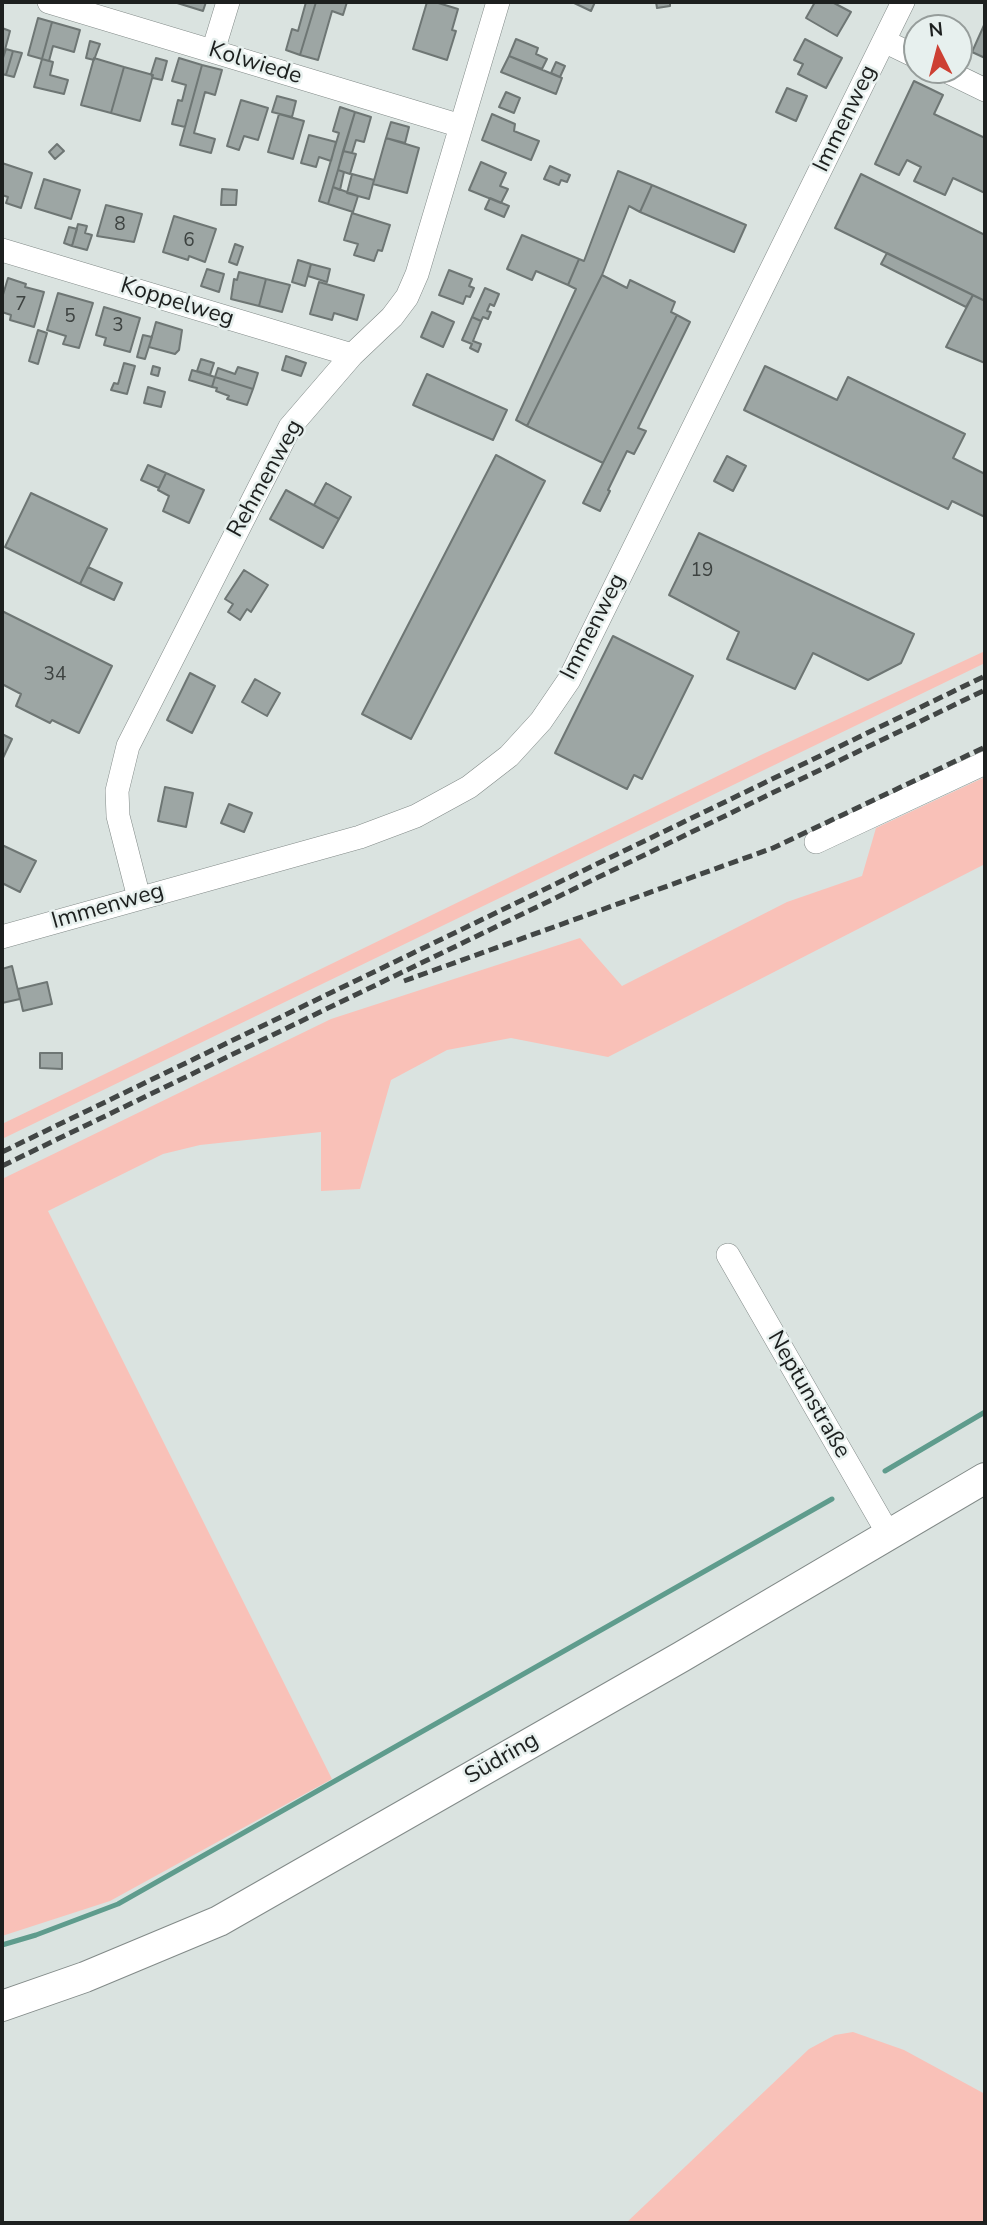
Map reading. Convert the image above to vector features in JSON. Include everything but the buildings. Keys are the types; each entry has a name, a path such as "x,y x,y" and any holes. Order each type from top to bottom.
{"main road":[{"name":"Südring","path":"2,2006 85,1978 219,1921 365,1839 985,1478"}],"street":[{"name":"Kolwiede","path":"49,2 461,127"},
{"path":"213,51 228,2"},
{"name":"Rehmenweg","path":"139,898 118,816 117,791 128,746 286,434 299,415 352,355 392,317 407,297 417,274 498,2"},
{"name":"Immenweg","path":"2,937 360,836 416,816 479,779 509,756 541,721 569,680 903,2"},
{"path":"884,41 903,50"},
{"name":"Koppelweg","path":"2,250 352,355"},
{"path":"816,842 985,763"},
{"name":"Neptunstraße","path":"728,1255 889,1535"}],"shaded area":[{"path":"985,651 985,663 2,1139 2,1124 763,754"},
{"path":"985,777 985,864 608,1057 511,1038 447,1050 391,1080 360,1189 321,1191 321,1132 200,1145 163,1154 48,1211 332,1779 110,1901 2,1936 2,1179 331,1019 580,938 622,986 787,902 862,876 876,828"},
{"path":"853,2032 904,2050 985,2094 985,2223 626,2223 809,2049 835,2035"}],"waterway":[{"path":"885,1471 985,1412"},
{"path":"2,1945 118,1904 832,1499"}],"railway":[{"path":"2,1152 985,676"},
{"path":"2,1166 985,690"},
{"path":"404,981 773,848 985,747"}]}
